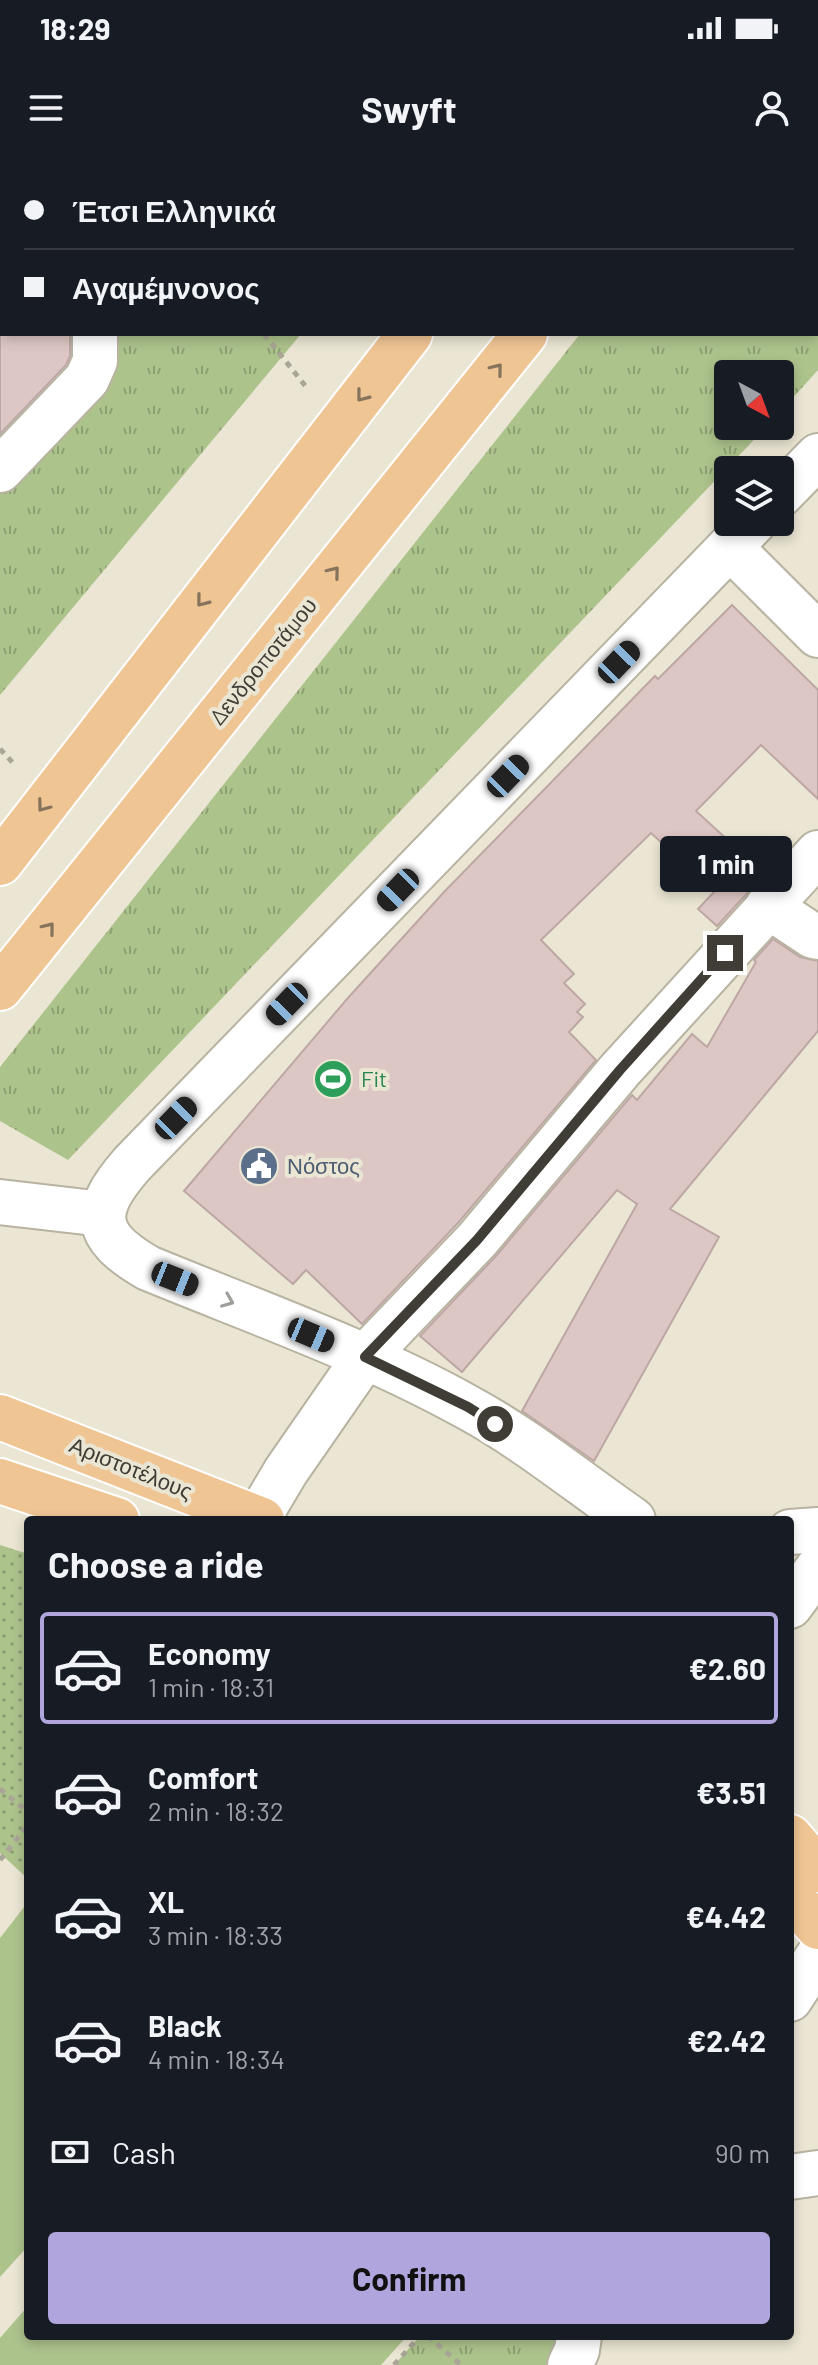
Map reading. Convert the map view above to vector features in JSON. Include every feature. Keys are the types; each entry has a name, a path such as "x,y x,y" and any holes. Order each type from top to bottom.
{"main road":[{"path":"0,863 408,336"},
{"name":"Δενδροποτάμου","path":"0,988 523,336"},
{"name":"Αριστοτέλους","path":"0,1417 249,1516"},
{"path":"0,1481 105,1516"},
{"path":"794,1842 818,1870"},
{"path":"794,1900 818,1927"}],"street":[{"path":"0,470 87,379 95,361 95,336"},
{"path":"794,481 818,456"},
{"path":"628,1516 547,1457 468,1407 365,1357 148,1268 125,1255 104,1230 103,1214 109,1193 132,1164 741,536"},
{"path":"743,536 818,635"},
{"path":"261,1516 286,1471 365,1357 477,1240 620,1070 818,853"},
{"path":"768,906 818,937"},
{"path":"0,1202 103,1214"},
{"path":"794,1532 818,1530"},
{"path":"794,1548 818,1560"},
{"path":"794,1601 818,1568"},
{"path":"794,1993 818,1956"},
{"path":"794,2176 818,2173"},
{"path":"570,2365 578,2340"}],"path":[{"path":"266,336 338,427"},
{"path":"0,1789 24,1809"},
{"path":"0,1860 24,1830"},
{"path":"394,2365 416,2340"},
{"path":"433,2340 461,2365"}],"green space":[{"path":"98,336 299,336 0,695 0,479"},
{"path":"578,336 818,336 818,370 794,397 794,360 714,360 714,440 754,440 738,456 714,456 714,482 68,1160 0,1121 0,1067"},
{"path":"0,1545 24,1553 24,1875 0,1853"},
{"path":"24,1907 24,2250 0,2277 0,1938"},
{"path":"24,2311 24,2340 403,2340 381,2365 0,2365 0,2338"},
{"path":"416,2340 578,2340 570,2365 394,2365"}],"building":[{"path":"0,336 70,336 70,356 66,365 0,434"},
{"path":"732,605 818,690 818,799 761,745 696,811 765,874 717,926 698,909 715,891 651,833 541,940 574,974 564,983 585,1004 577,1012 583,1017 569,1032 596,1060 458,1223 362,1324 306,1270 293,1284 184,1191 347,999 444,892 655,676 658,679"},
{"path":"773,939 800,957 818,961 818,1031 670,1209 719,1237 594,1461 522,1411 637,1204 617,1190 462,1372 420,1336 496,1256 632,1095 637,1100 692,1034 707,1047 756,962 754,960"}],"place":[{"name":"Fit","path":"333,1079"},
{"name":"Νόστος","path":"259,1166"}],"route":[{"path":"495,1424 468,1407 365,1357 477,1240 620,1070 725,953"}]}
